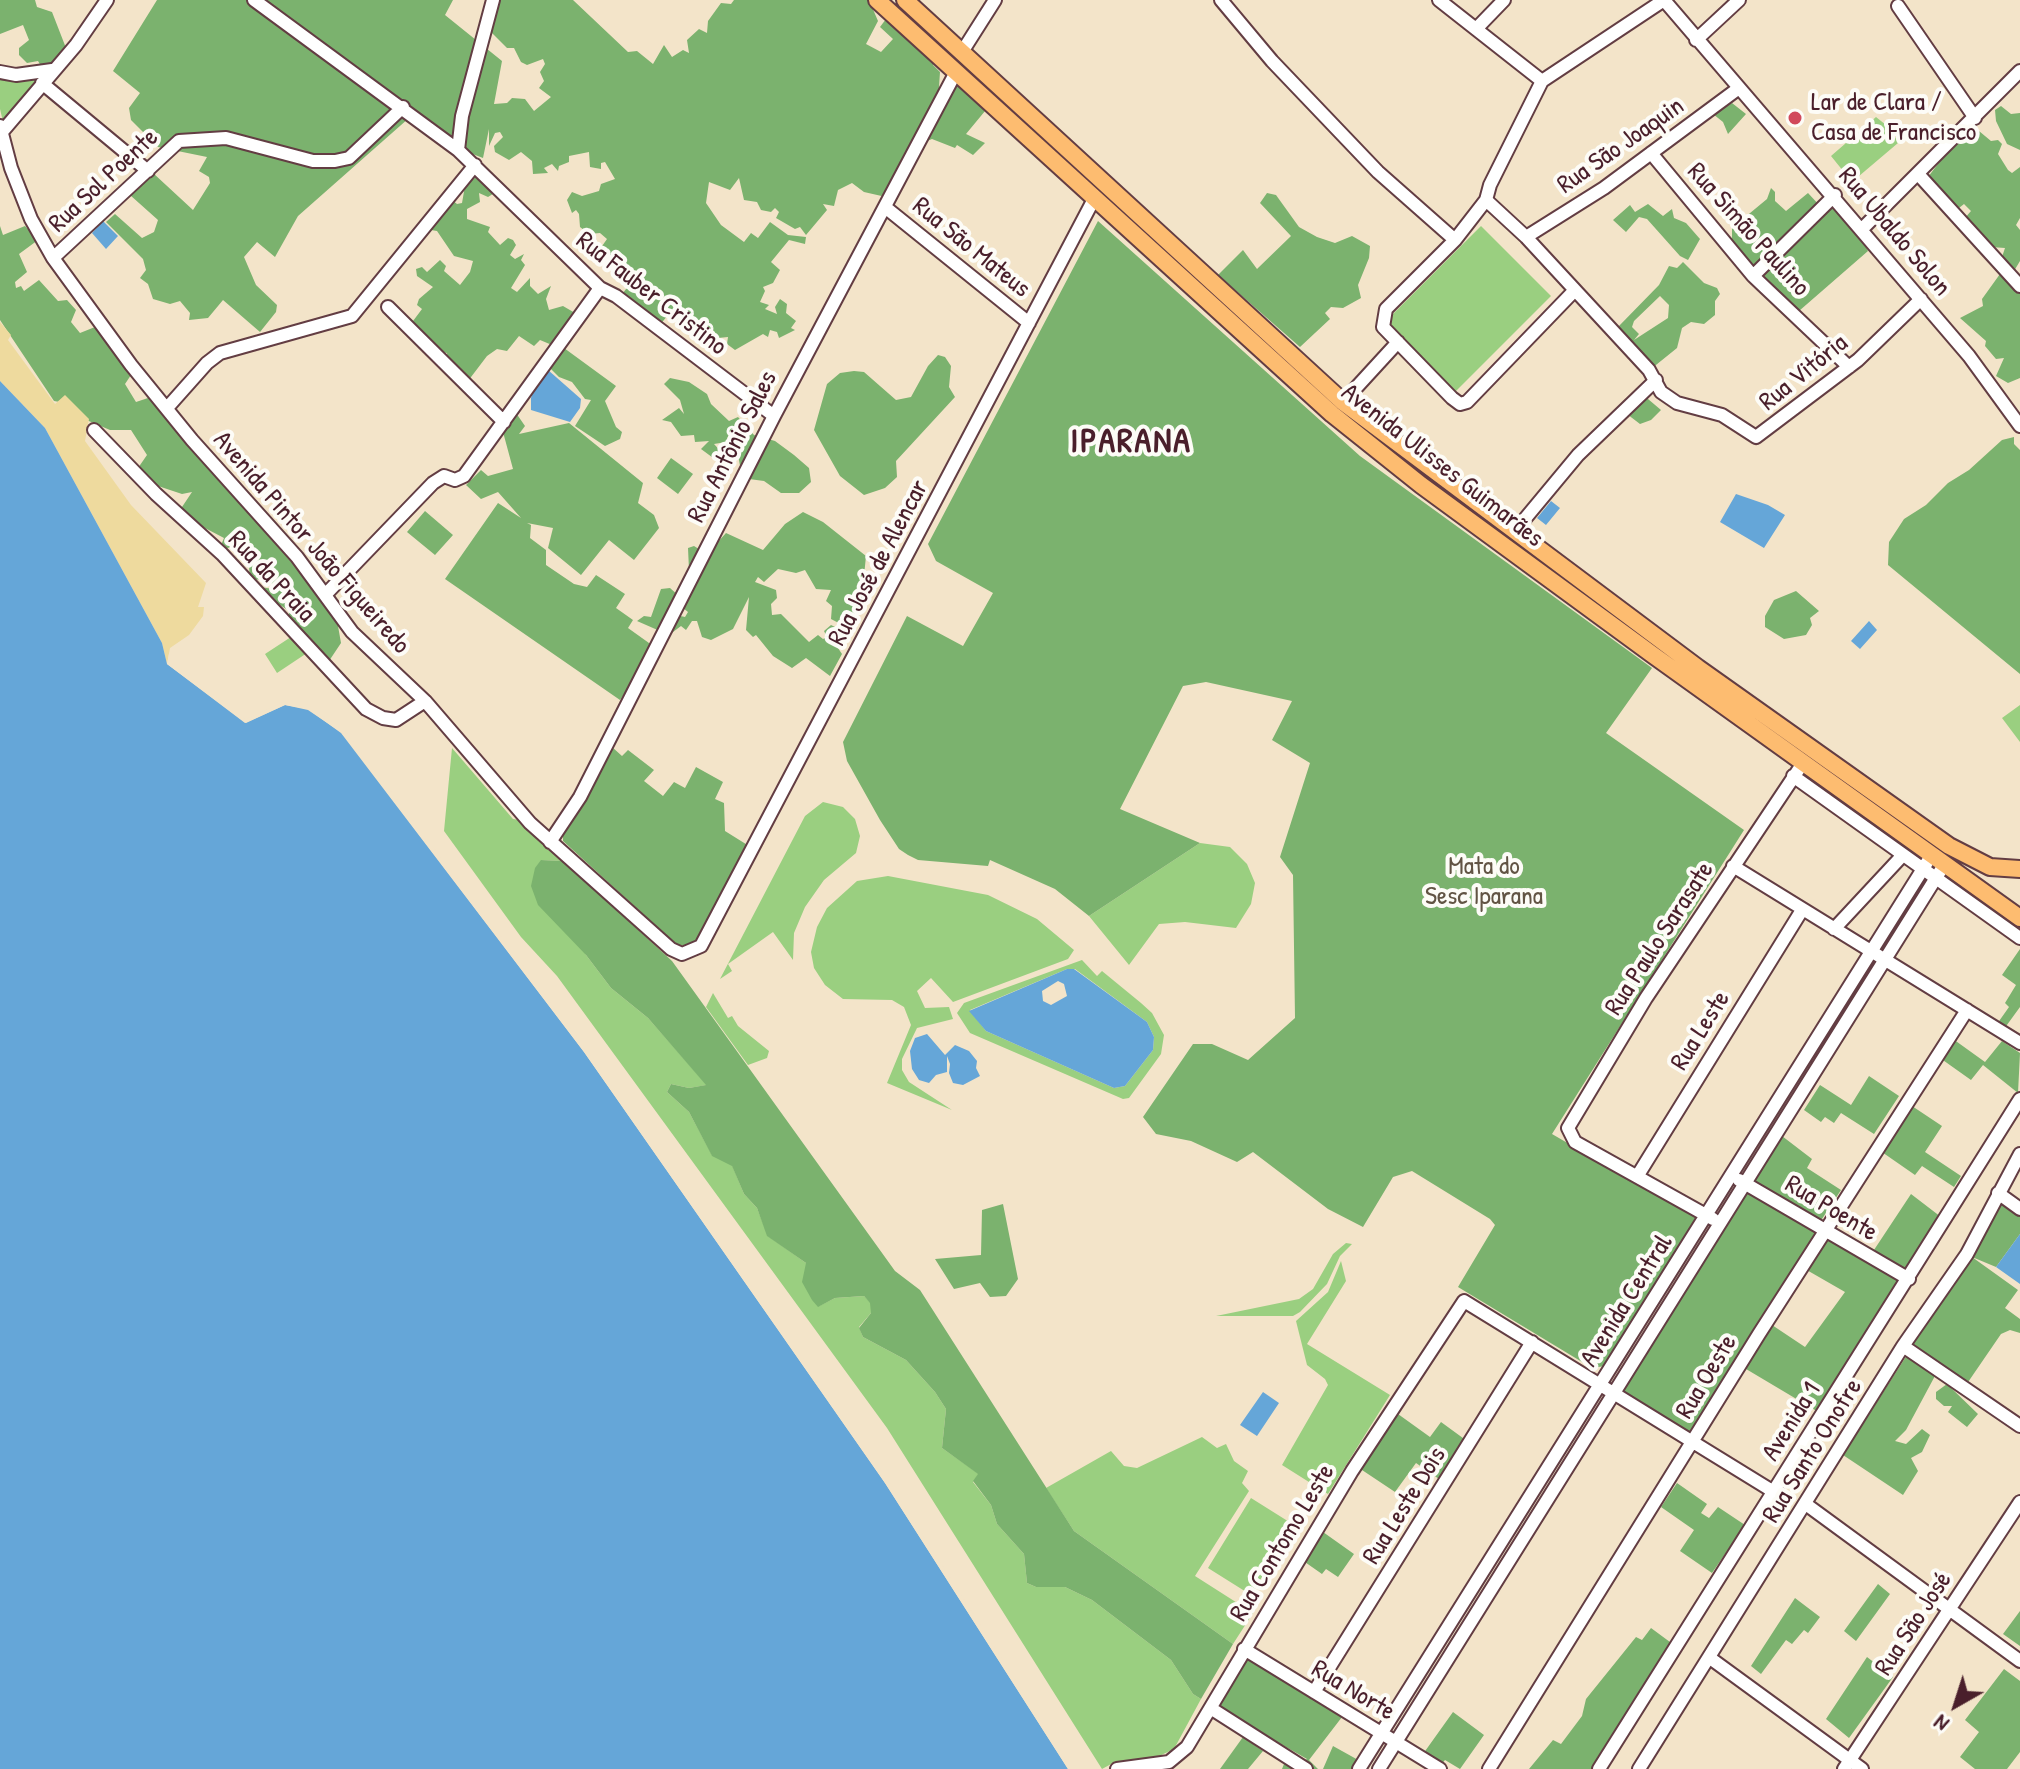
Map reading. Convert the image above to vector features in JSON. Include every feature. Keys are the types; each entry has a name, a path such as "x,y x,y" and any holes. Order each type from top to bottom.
{"main road":[{"name":"Avenida Ulisses Guimarães","path":"877,0 1321,404 1421,485 1798,769 1879,818 1933,868 2020,918"},
{"name":"Avenida Ulisses Guimarães","path":"905,0 1343,402 1514,532 1971,860 1990,867 2020,869"},
{"path":"1024,134 1038,120"},
{"path":"1879,818 1890,804"}],"street":[{"path":"1,129 76,45 107,0"},
{"name":"Rua Fauber Cristino","path":"254,0 458,150 600,288 637,311 774,416"},
{"path":"458,150 468,89 493,0"},
{"path":"962,52 995,0"},
{"path":"1221,0 1272,61 1378,172 1455,240"},
{"path":"1439,0 1542,81"},
{"path":"1476,29 1504,0"},
{"path":"1574,291 1467,402 1460,404 1383,327 1386,309 1455,240 1486,200 1490,185 1542,81 1664,0"},
{"name":"Rua Ubaldo Solon","path":"1664,0 1835,195 2016,410 2020,426"},
{"path":"1696,40 1739,0"},
{"path":"1898,6 1975,118"},
{"path":"0,72 16,75 52,70"},
{"path":"1862,229 2020,71"},
{"name":"Rua Antônio Sales","path":"550,842 580,797 774,416 956,72"},
{"path":"42,83 148,171"},
{"name":"Rua São Joaquin","path":"1526,237 1604,188 1739,88"},
{"name":"Rua Sol Poente","path":"53,258 179,141 226,138 313,161 349,158 403,107"},
{"name":"Avenida Pintor João Figueiredo","path":"1,129 31,219 53,258 167,408 289,547 352,632 425,701 550,842 671,949 682,954 701,946"},
{"name":"Rua Simão Paulino","path":"1651,153 1753,276 1849,367"},
{"path":"167,408 207,363 220,353 352,316 475,165"},
{"path":"1919,175 2020,286"},
{"path":"1753,276 1835,195"},
{"name":"Rua José de Alencar","path":"701,946 1094,199"},
{"path":"1486,200 1526,237 1658,386 1578,455 1514,532"},
{"name":"Rua São Mateus","path":"885,207 1029,323"},
{"path":"325,595 433,483 444,476 455,480 464,476 600,288"},
{"name":"Rua Vitória","path":"1658,386 1677,403 1722,415 1759,437 1849,367 1921,299"},
{"path":"388,307 504,422"},
{"path":"1343,402 1398,342"},
{"name":"Rua da Praia","path":"94,430 156,494 222,554 366,709 383,718 396,720 425,701"},
{"path":"1798,769 1902,856 1933,868 2020,938"},
{"name":"Rua Paulo Sarasate","path":"1638,1175 1575,1142 1568,1131 1569,1124 1798,769"},
{"path":"1834,929 1902,856"},
{"path":"1733,866 2020,1043"},
{"name":"Avenida Central","path":"1359,1769 1871,951 1933,868"},
{"name":"Avenida Central","path":"1379,1769 1883,959 1933,868"},
{"name":"Rua Leste","path":"1638,1175 1802,910"},
{"path":"1839,1002 1851,1010"},
{"name":"Rua Oeste","path":"1489,1769 1967,1010"},
{"name":"Avenida 1","path":"1599,1769 2020,1099"},
{"name":"Rua Santo Onofre","path":"1639,1769 1807,1505 1903,1346 1967,1254 2020,1154"},
{"path":"1638,1175 1720,1223"},
{"name":"Rua Poente","path":"1732,1175 1909,1279"},
{"path":"1998,1193 2020,1209"},
{"name":"Rua Contomo Leste","path":"1117,1769 1169,1762 1187,1747 1352,1471 1464,1301 1532,1342"},
{"path":"1532,1342 1774,1492"},
{"name":"Rua Leste Dois","path":"1314,1692 1532,1342"},
{"path":"1903,1346 2020,1426"},
{"name":"Rua São José","path":"1847,1765 2020,1502"},
{"path":"1807,1505 2020,1661"},
{"name":"Rua Norte","path":"1244,1649 1440,1769"},
{"path":"1710,1658 1847,1765 1862,1769"},
{"path":"1212,1709 1306,1769"}],"green space":[{"path":"0,0 35,0 37,7 52,12 66,48 51,67 41,66 38,61 27,63 19,55 19,48 29,40 23,25 0,34"},
{"path":"157,0 453,0 445,15 502,61 494,104 507,103 512,98 525,99 534,111 551,97 539,88 544,81 540,72 545,64 543,59 527,65 521,62 514,48 507,48 486,27 497,0 573,0 628,52 637,51 653,64 664,45 672,57 683,50 689,53 687,40 699,29 707,33 708,21 721,3 731,4 734,0 869,0 878,21 866,44 881,52 893,39 880,27 886,19 935,60 933,65 940,72 939,87 962,85 990,105 966,134 985,143 973,155 957,145 955,148 932,139 927,141 886,197 864,192 852,183 838,190 834,206 823,204 827,210 806,235 800,227 795,229 776,218 779,212 775,208 771,212 761,210 757,202 744,200 739,178 730,190 709,182 706,203 721,225 744,242 751,233 758,238 770,222 788,235 806,237 805,244 789,240 771,262 780,270 773,283 763,287 765,291 760,302 769,305 765,309 777,314 775,307 780,299 787,304 786,313 796,321 791,328 795,330 779,338 777,332 770,330 768,337 763,334 735,350 727,344 728,337 708,339 691,332 700,322 688,313 679,323 668,315 659,326 620,297 638,273 600,249 607,239 600,233 589,234 580,227 579,214 576,210 572,213 567,200 572,192 582,196 599,191 601,184 615,179 605,162 601,163 601,169 590,167 589,152 569,156 569,162 559,166 558,171 552,164 544,168 548,173 533,174 532,161 521,152 509,160 495,152 494,146 503,137 500,132 495,133 489,146 489,129 483,158 436,140 409,118 298,216 275,257 257,242 244,257 256,285 277,305 276,312 260,332 223,300 208,318 189,320 190,313 180,301 170,304 153,299 148,284 140,278 146,270 143,259 106,222 115,214 142,238 154,232 158,220 130,195 153,173 193,210 210,183 209,177 199,171 207,157 158,147 131,120 129,108 140,93 113,71"},
{"path":"0,75 41,80 4,126 0,109"},
{"path":"1732,103 1746,114 1728,134 1723,122 1713,114"},
{"path":"2001,106 2011,114 2020,113 2020,150 2007,144 1996,121 1995,110"},
{"path":"1876,117 1891,129 1898,143 1852,182 1831,156"},
{"path":"1979,131 1991,141 1998,140 2002,144 1998,154 2008,170 2012,173 2020,167 2020,218 2016,225 2020,230 2020,261 2014,271 2002,257 2005,248 1991,247 1964,219 1971,211 1964,204 1959,208 1928,177 1957,139 1968,141"},
{"path":"477,176 496,192 488,197 479,193 480,202 467,209 467,219 490,227 488,232 500,245 508,238 513,240 516,245 510,255 515,259 524,254 521,260 525,265 511,288 517,292 530,278 530,286 538,294 551,286 546,299 549,310 563,306 575,313 552,345 540,340 534,346 519,336 507,351 497,349 487,356 468,381 458,367 448,364 447,353 434,351 405,316 413,321 422,309 417,305 419,299 433,287 417,276 416,269 422,267 427,272 440,260 446,266 444,271 460,285 470,272 473,261 454,256 437,231 431,230 452,200 462,203 465,186"},
{"path":"1771,188 1775,192 1775,201 1786,211 1808,193 1821,207 1754,267 1732,240 1732,228 1767,199"},
{"path":"1267,193 1276,195 1299,227 1317,237 1335,243 1352,236 1370,246 1369,258 1358,285 1361,298 1343,308 1331,307 1325,313 1330,319 1300,347 1218,275 1243,250 1257,269 1291,236 1260,203"},
{"path":"1648,204 1663,216 1672,209 1674,218 1686,223 1700,239 1688,260 1680,256 1647,219 1639,217 1626,232 1613,220 1630,205 1635,212"},
{"path":"1834,206 1857,230 1868,251 1799,311 1765,280 1764,274 1829,207"},
{"name":"Mata do Sesc Iparana","path":"1098,221 1360,456 1652,668 1606,733 1744,830 1552,1134 1700,1220 1605,1366 1592,1368 1458,1287 1495,1225 1412,1171 1393,1177 1363,1227 1328,1209 1253,1152 1237,1162 1191,1141 1156,1134 1143,1117 1193,1044 1212,1044 1248,1060 1295,1018 1293,875 1280,857 1310,763 1272,740 1292,701 1206,682 1183,686 1120,809 1200,843 1089,916 1055,889 990,860 988,866 918,860 908,855 899,849 880,820 847,761 843,742 907,616 963,646 993,593 936,561 928,544"},
{"path":"0,226 3,235 25,226 38,240 19,254 27,272 15,282 16,288 21,286 24,291 39,280 58,301 67,300 76,310 71,322 80,333 100,325 125,362 131,375 125,384 136,402 151,397 232,493 277,527 347,629 338,626 341,643 329,661 289,622 289,611 258,590 260,587 280,590 265,578 250,581 249,566 253,557 245,553 242,557 236,546 219,550 224,538 203,527 201,534 178,513 192,492 182,494 158,486 138,468 147,455 131,430 110,430 77,416 65,403 54,401 0,320"},
{"path":"1481,226 1551,296 1455,392 1385,322"},
{"path":"1683,262 1704,283 1717,288 1720,294 1715,301 1715,315 1704,324 1691,322 1682,328 1677,348 1651,369 1619,326 1659,285 1669,266 1677,268","holes":["1660,296 1669,305 1668,318 1634,340 1639,334 1632,327 1634,321"]},
{"path":"2000,274 2020,291 2020,378 2008,383 1996,376 2004,358 1996,359 1985,346 1986,341 1960,318 1983,306 1982,299"},
{"path":"564,348 616,386 605,401 616,427 622,432 620,439 605,446 575,426 591,400 585,399 572,382 559,377 550,368"},
{"path":"938,355 945,357 951,366 949,387 955,397 896,461 897,477 885,488 864,495 840,476 814,430 827,384 840,373 864,372 896,400 911,397 928,366"},
{"path":"670,378 689,382 707,394 711,404 729,421 738,417 754,435 775,441 794,455 809,468 811,482 799,493 781,493 764,481 749,479 741,471 738,455 728,447 741,436 730,431 726,442 714,444 725,456 720,463 701,449 709,441 695,442 694,435 681,436 671,422 662,420 679,408 684,414 680,400 664,384"},
{"path":"1648,399 1661,410 1651,420 1640,424 1623,411 1632,400"},
{"path":"516,413 525,426 519,434 569,423 643,483 638,503 654,515 659,528 634,560 609,540 581,575 548,548 553,528 527,523 531,525 530,538 546,550 546,565 574,584 587,587 596,575 625,594 616,608 633,620 628,628 656,648 620,700 445,579 498,503 521,518 498,492 481,499 466,485 481,470 488,476 513,469 503,432"},
{"path":"2014,437 2014,444 2020,450 2020,674 1888,565 1889,542 1904,519 1926,505 1948,483 1969,470 2002,440"},
{"path":"671,458 693,474 678,494 657,478"},
{"path":"425,511 453,535 435,555 407,532"},
{"path":"803,512 823,522 866,556 864,576 873,583 866,590 853,620 858,623 852,630 831,619 832,606 826,601 831,590 816,589 805,570 796,573 778,569 764,582 758,577 755,582 776,590 777,598 771,604 772,615 781,614 809,642 818,635 823,639 827,637 824,631 831,625 840,633 834,642 842,654 830,676 806,658 792,668 773,656 756,635 753,637 746,630 749,597 733,629 711,640 702,637 697,621 692,621 686,630 681,626 669,635 637,621 644,616 651,617 661,589 670,588 679,596 676,615 685,617 688,612 683,608 698,576 689,570 688,548 694,546 707,554 726,533 763,550 785,524"},
{"path":"1796,591 1819,611 1810,618 1812,625 1806,635 1784,639 1765,627 1765,616 1774,600"},
{"path":"294,635 307,653 277,673 265,654"},
{"path":"2020,705 2020,742 2002,718"},
{"path":"612,747 622,756 628,750 654,770 644,781 663,796 674,782 685,788 696,767 723,782 715,799 724,803 725,831 749,846 703,935 692,945 677,945 563,841 563,834"},
{"path":"452,748 513,819 520,820 563,861 541,860 586,955 611,988 648,1018 707,1085 689,1088 671,1084 667,1092 689,1112 712,1155 732,1165 744,1194 757,1208 768,1236 806,1263 819,1306 835,1298 864,1296 871,1303 871,1313 859,1327 863,1337 906,1360 935,1392 946,1409 942,1448 979,1474 973,1482 991,1505 997,1524 1024,1554 1027,1583 1036,1587 1065,1587 1092,1600 1171,1660 1193,1694 1201,1699 1174,1749 1155,1758 1113,1763 1102,1769 887,1428 557,976 521,937 444,831"},
{"path":"823,802 843,807 855,819 860,836 856,853 824,880 805,907 794,933 793,960 773,932 728,964 732,971 720,979 805,816"},
{"path":"1200,843 1230,847 1247,864 1255,883 1251,904 1236,928 1185,922 1159,924 1129,965 1089,916"},
{"path":"541,860 563,861 672,961 895,1271 920,1290 1074,1531 1233,1644 1201,1699 1193,1694 1171,1660 1092,1600 1065,1587 1036,1587 1027,1583 1024,1554 997,1524 991,1505 973,1481 978,1474 942,1448 946,1409 935,1392 906,1360 863,1337 859,1328 871,1313 870,1303 864,1296 835,1298 818,1307 812,1300 802,1282 806,1263 767,1236 757,1208 744,1194 732,1166 712,1156 689,1112 667,1092 671,1084 689,1088 706,1085 648,1018 611,988 586,955 538,905 531,886 535,868"},
{"path":"888,876 988,895 1037,919 1074,950 1068,959 953,1002 931,978 917,991 925,1008 949,1007 953,1019 917,1028 902,1059 902,1070 909,1082 952,1110 887,1083 911,1025 904,1007 892,1000 843,999 825,985 814,968 811,952 817,927 827,908 857,881"},
{"path":"2020,949 2020,1007 2004,1029 1997,1024 2009,1007 2005,1003 2016,985 2002,975"},
{"path":"1082,960 1097,976 1102,971 1152,1013 1164,1035 1161,1054 1129,1098 1123,1099 970,1033 957,1013 964,1003","holes":["1067,969 1075,969 1147,1022 1154,1037 1153,1050 1125,1086 1114,1088 986,1031 970,1010"]},
{"path":"713,993 728,1018 732,1016 738,1026 769,1051 767,1058 748,1065 706,1007"},
{"path":"1953,1039 1985,1062 2002,1041 2020,1053 2018,1093 1983,1065 1971,1080 1940,1058"},
{"path":"1869,1076 1899,1096 1874,1134 1841,1113 1834,1123 1825,1117 1821,1122 1804,1110 1820,1085 1851,1105"},
{"path":"1909,1104 1942,1126 1925,1152 1961,1176 1954,1187 1922,1166 1915,1175 1879,1150"},
{"path":"1782,1136 1812,1159 1807,1168 1841,1190 1820,1222 1753,1182"},
{"path":"1747,1190 1818,1234 1707,1404 1707,1412 1688,1434 1620,1391"},
{"path":"2003,1193 2020,1205 2020,1234 1996,1267 1972,1257 2018,1290 2005,1308 2020,1319 2020,1333 2010,1330 2001,1334 1964,1388 1903,1346"},
{"path":"1911,1194 1941,1217 1902,1274 1870,1256"},
{"path":"1003,1204 1018,1279 1006,1296 990,1297 980,1283 954,1289 935,1259 981,1255 982,1210"},
{"path":"1826,1236 1905,1281 1820,1413 1741,1366 1769,1323 1805,1347 1845,1292 1805,1269"},
{"path":"1346,1243 1352,1244 1340,1256 1327,1284 1293,1316 1216,1316 1299,1299 1313,1289 1333,1254"},
{"path":"1341,1261 1346,1281 1307,1344 1390,1395 1328,1494 1282,1465 1328,1385 1307,1365 1296,1321 1328,1292"},
{"path":"1907,1355 1936,1374 1906,1430 1895,1441 1906,1444 1922,1429 1930,1435 1922,1452 1911,1458 1918,1471 1903,1495 1843,1455"},
{"path":"1947,1384 1978,1414 1967,1427 1948,1412 1952,1406 1944,1406 1936,1399 1936,1392"},
{"path":"1398,1414 1430,1437 1441,1422 1467,1441 1439,1479 1416,1463 1395,1492 1359,1468"},
{"path":"1202,1437 1217,1448 1226,1444 1234,1461 1248,1471 1242,1483 1249,1491 1195,1576 1253,1613 1233,1644 1074,1531 1046,1488 1111,1451 1124,1466 1137,1468"},
{"path":"1677,1483 1707,1504 1701,1513 1709,1518 1718,1507 1745,1525 1712,1573 1680,1551 1694,1530 1661,1507"},
{"path":"1251,1498 1294,1525 1251,1595 1208,1568"},
{"path":"1323,1532 1354,1554 1338,1577 1326,1569 1322,1574 1302,1560"},
{"path":"1878,1584 1890,1594 1856,1641 1844,1631"},
{"path":"1795,1598 1820,1617 1808,1633 1804,1630 1792,1644 1786,1640 1761,1674 1751,1666"},
{"path":"2020,1611 2020,1646 2003,1634"},
{"path":"1651,1628 1674,1645 1596,1769 1529,1769 1553,1740 1561,1744 1582,1716 1586,1699 1636,1637 1642,1640"},
{"path":"1242,1654 1342,1717 1309,1760 1318,1769 1282,1769 1284,1764 1296,1765 1307,1759 1216,1707"},
{"path":"1867,1657 1893,1677 1849,1738 1826,1719"},
{"path":"2004,1669 2020,1681 2020,1752 2007,1769 1975,1769 1960,1757 1979,1732 1965,1720"},
{"path":"1453,1712 1484,1735 1460,1769 1445,1760 1440,1766 1423,1754"},
{"path":"1243,1737 1263,1751 1248,1769 1220,1769"},
{"path":"1333,1746 1360,1761 1355,1769 1323,1769"}],"sand":[{"path":"0,322 11,335 8,340 55,404 65,395 89,419 85,441 131,505 206,583 198,607 204,607 203,616 189,635 170,648 167,664 162,643 45,428 0,381"}],"water":[{"path":"103,221 118,236 106,249 92,233"},
{"path":"548,370 581,399 580,408 570,422 531,410 536,383"},
{"path":"0,381 45,428 162,643 167,664 245,723 285,705 308,709 341,733 584,1052 885,1483 1068,1769 0,1769"},
{"path":"1736,494 1768,505 1785,515 1764,548 1720,522"},
{"path":"1551,501 1560,508 1546,525 1537,518"},
{"path":"1869,621 1877,630 1860,649 1851,641"},
{"path":"1067,969 1074,969 1147,1022 1154,1037 1153,1050 1125,1086 1114,1088 986,1031 969,1011","holes":["1058,981 1064,984 1067,996 1051,1005 1043,1001 1042,991"]},
{"path":"927,1034 945,1055 955,1045 969,1051 977,1061 980,1076 963,1085 953,1083 947,1056 947,1072 936,1075 929,1083 919,1080 912,1069 910,1051 915,1038"},
{"path":"2020,1234 2020,1284 1996,1267"},
{"path":"1263,1392 1279,1403 1257,1436 1240,1425"}],"pier":[{"path":"169,654 171,662 246,719 285,701 310,706 345,731 587,1050 888,1480 1072,1769 1068,1769 885,1483 584,1052 342,733 308,710 285,705 246,723 167,664"}],"place":[{"name":"Lar de Clara / Casa de Francisco","path":"1795,118"}],"district":[{"name":"IPARANA","path":"1131,443"}]}
